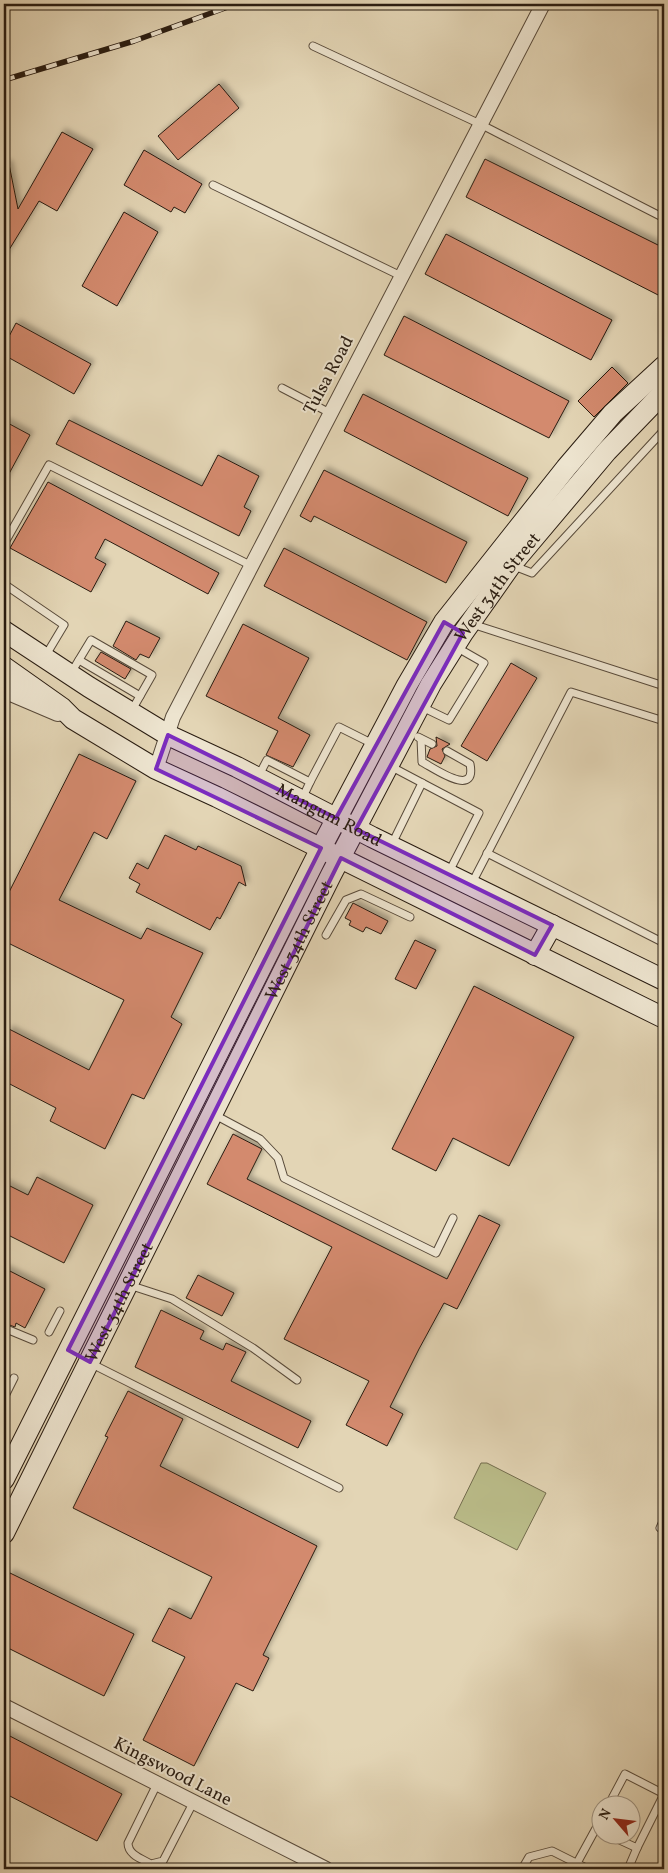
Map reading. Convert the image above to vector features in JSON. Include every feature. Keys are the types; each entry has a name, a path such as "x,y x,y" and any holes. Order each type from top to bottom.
{"main road":[{"name":"West 34th Street","path":"4,1479 336,818 444,622 572,461 613,413 664,366"},
{"name":"West 34th Street","path":"4,1533 340,858 388,765 413,735 419,706 462,634 511,565 607,451 662,398"},
{"path":"444,622 462,634"},
{"name":"Mangum Road","path":"4,631 44,658 75,668 135,704 168,735 258,778 470,886 664,980"},
{"name":"Mangum Road","path":"4,667 62,708 73,719 156,769 321,848 664,1018"},
{"path":"536,956 552,925"},
{"path":"68,1350 90,1362"}],"street":[{"name":"Tulsa Road","path":"156,769 173,717 543,4"},
{"name":"Mangum Road","path":"4,689 73,719"},
{"name":"Kingswood Lane","path":"4,1706 326,1869"}],"lane":[{"path":"313,46 480,124 664,218"},
{"path":"213,185 401,276"},
{"path":"282,388 330,413"},
{"path":"511,565 532,573 664,430"},
{"path":"4,544 50,465 252,566"},
{"path":"4,584 64,625 44,658"},
{"path":"462,634 664,686"},
{"path":"419,706 449,720 484,663 462,634"},
{"path":"91,640 119,658 152,675 135,704 110,674 75,668 91,640"},
{"path":"470,886 570,692 664,721"},
{"path":"301,800 339,727 375,746"},
{"path":"413,735 432,744"},
{"path":"413,735 422,762 454,780 462,781 468,777 471,771 470,764 447,751"},
{"path":"258,778 267,760 310,782"},
{"path":"388,765 479,813 447,874"},
{"path":"391,846 422,783"},
{"path":"487,853 664,943"},
{"path":"326,935 346,900 361,894 410,917"},
{"path":"213,1114 260,1140 278,1158 284,1178 436,1253 453,1218"},
{"path":"128,1285 172,1299 253,1348 297,1380"},
{"path":"49,1332 60,1311"},
{"path":"4,1328 33,1340"},
{"path":"90,1362 339,1488"},
{"path":"4,1398 14,1378"},
{"path":"664,1519 660,1528 664,1531"},
{"path":"613,1796 625,1774 664,1794 640,1842"},
{"path":"157,1784 128,1843 128,1849 132,1854 151,1864 164,1861 193,1803"},
{"path":"577,1863 590,1843"},
{"path":"628,1869 637,1848 633,1846"},
{"path":"522,1869 529,1857 552,1851 588,1869"}],"highlighted area":[{"path":"444,622 463,633 356,829 552,925 535,955 341,858 90,1362 68,1350 321,848 156,769 168,735 336,818"}],"green space":[{"path":"481,1463 487,1463 546,1493 517,1550 454,1518"}],"building":[{"path":"219,84 239,108 178,160 158,136"},
{"path":"62,132 93,149 57,211 39,201 4,258 4,164 9,164 18,209"},
{"path":"144,150 202,184 185,213 174,207 171,212 124,185"},
{"path":"485,159 664,248 664,298 466,197"},
{"path":"124,212 158,232 117,306 82,286"},
{"path":"446,234 612,320 591,360 425,274"},
{"path":"404,316 569,401 549,438 384,355"},
{"path":"16,323 91,364 74,394 4,355 4,346"},
{"path":"612,367 628,383 594,417 578,401"},
{"path":"363,394 528,478 508,516 344,431"},
{"path":"69,420 202,486 218,455 259,476 244,507 251,511 239,536 56,444"},
{"path":"4,421 30,435 4,483"},
{"path":"324,470 467,542 446,583 314,516 311,522 300,516"},
{"path":"48,482 219,573 208,594 105,539 95,558 106,564 91,592 10,548"},
{"path":"284,548 427,622 407,660 264,586"},
{"path":"126,621 160,638 149,658 140,654 136,660 113,646"},
{"path":"243,624 309,658 278,718 310,735 293,767 266,755 278,731 206,696"},
{"path":"101,652 131,669 125,679 95,661"},
{"path":"511,663 537,678 487,761 461,746"},
{"path":"436,737 450,744 442,749 445,756 441,764 427,757 430,749 437,746"},
{"path":"79,754 136,781 107,839 94,832 59,900 141,939 147,928 203,953 171,1017 182,1024 144,1099 132,1094 105,1149 50,1121 56,1108 4,1081 4,1040 9,1029 89,1070 124,1000 4,941 4,902"},
{"path":"165,835 196,850 198,846 241,866 246,886 239,882 220,919 217,917 210,930 136,892 140,884 129,878 137,863 148,869"},
{"path":"353,903 388,921 381,934 366,927 363,932 349,925 351,921 345,918"},
{"path":"415,940 436,950 416,989 395,979"},
{"path":"474,986 574,1037 509,1166 453,1138 436,1171 392,1149"},
{"path":"233,1134 262,1149 247,1179 447,1279 479,1215 500,1225 457,1309 444,1303 419,1349 390,1407 403,1414 387,1446 346,1425 369,1381 284,1339 332,1247 207,1184"},
{"path":"37,1177 93,1205 64,1263 4,1233 4,1183 28,1195"},
{"path":"4,1268 45,1289 25,1328 16,1323 15,1327 4,1323"},
{"path":"198,1275 234,1293 222,1316 186,1298"},
{"path":"161,1310 204,1331 200,1339 223,1350 226,1343 246,1352 231,1381 311,1421 298,1448 135,1367"},
{"path":"128,1391 183,1419 160,1466 317,1546 263,1655 269,1658 253,1691 236,1683 194,1766 143,1740 185,1657 152,1641 169,1608 191,1619 212,1577 73,1508 108,1437 105,1436"},
{"path":"10,1573 134,1634 104,1696 4,1646 4,1585"},
{"path":"4,1733 122,1794 97,1841 4,1793"}],"railway":[{"path":"4,80 134,41 236,4"}]}
